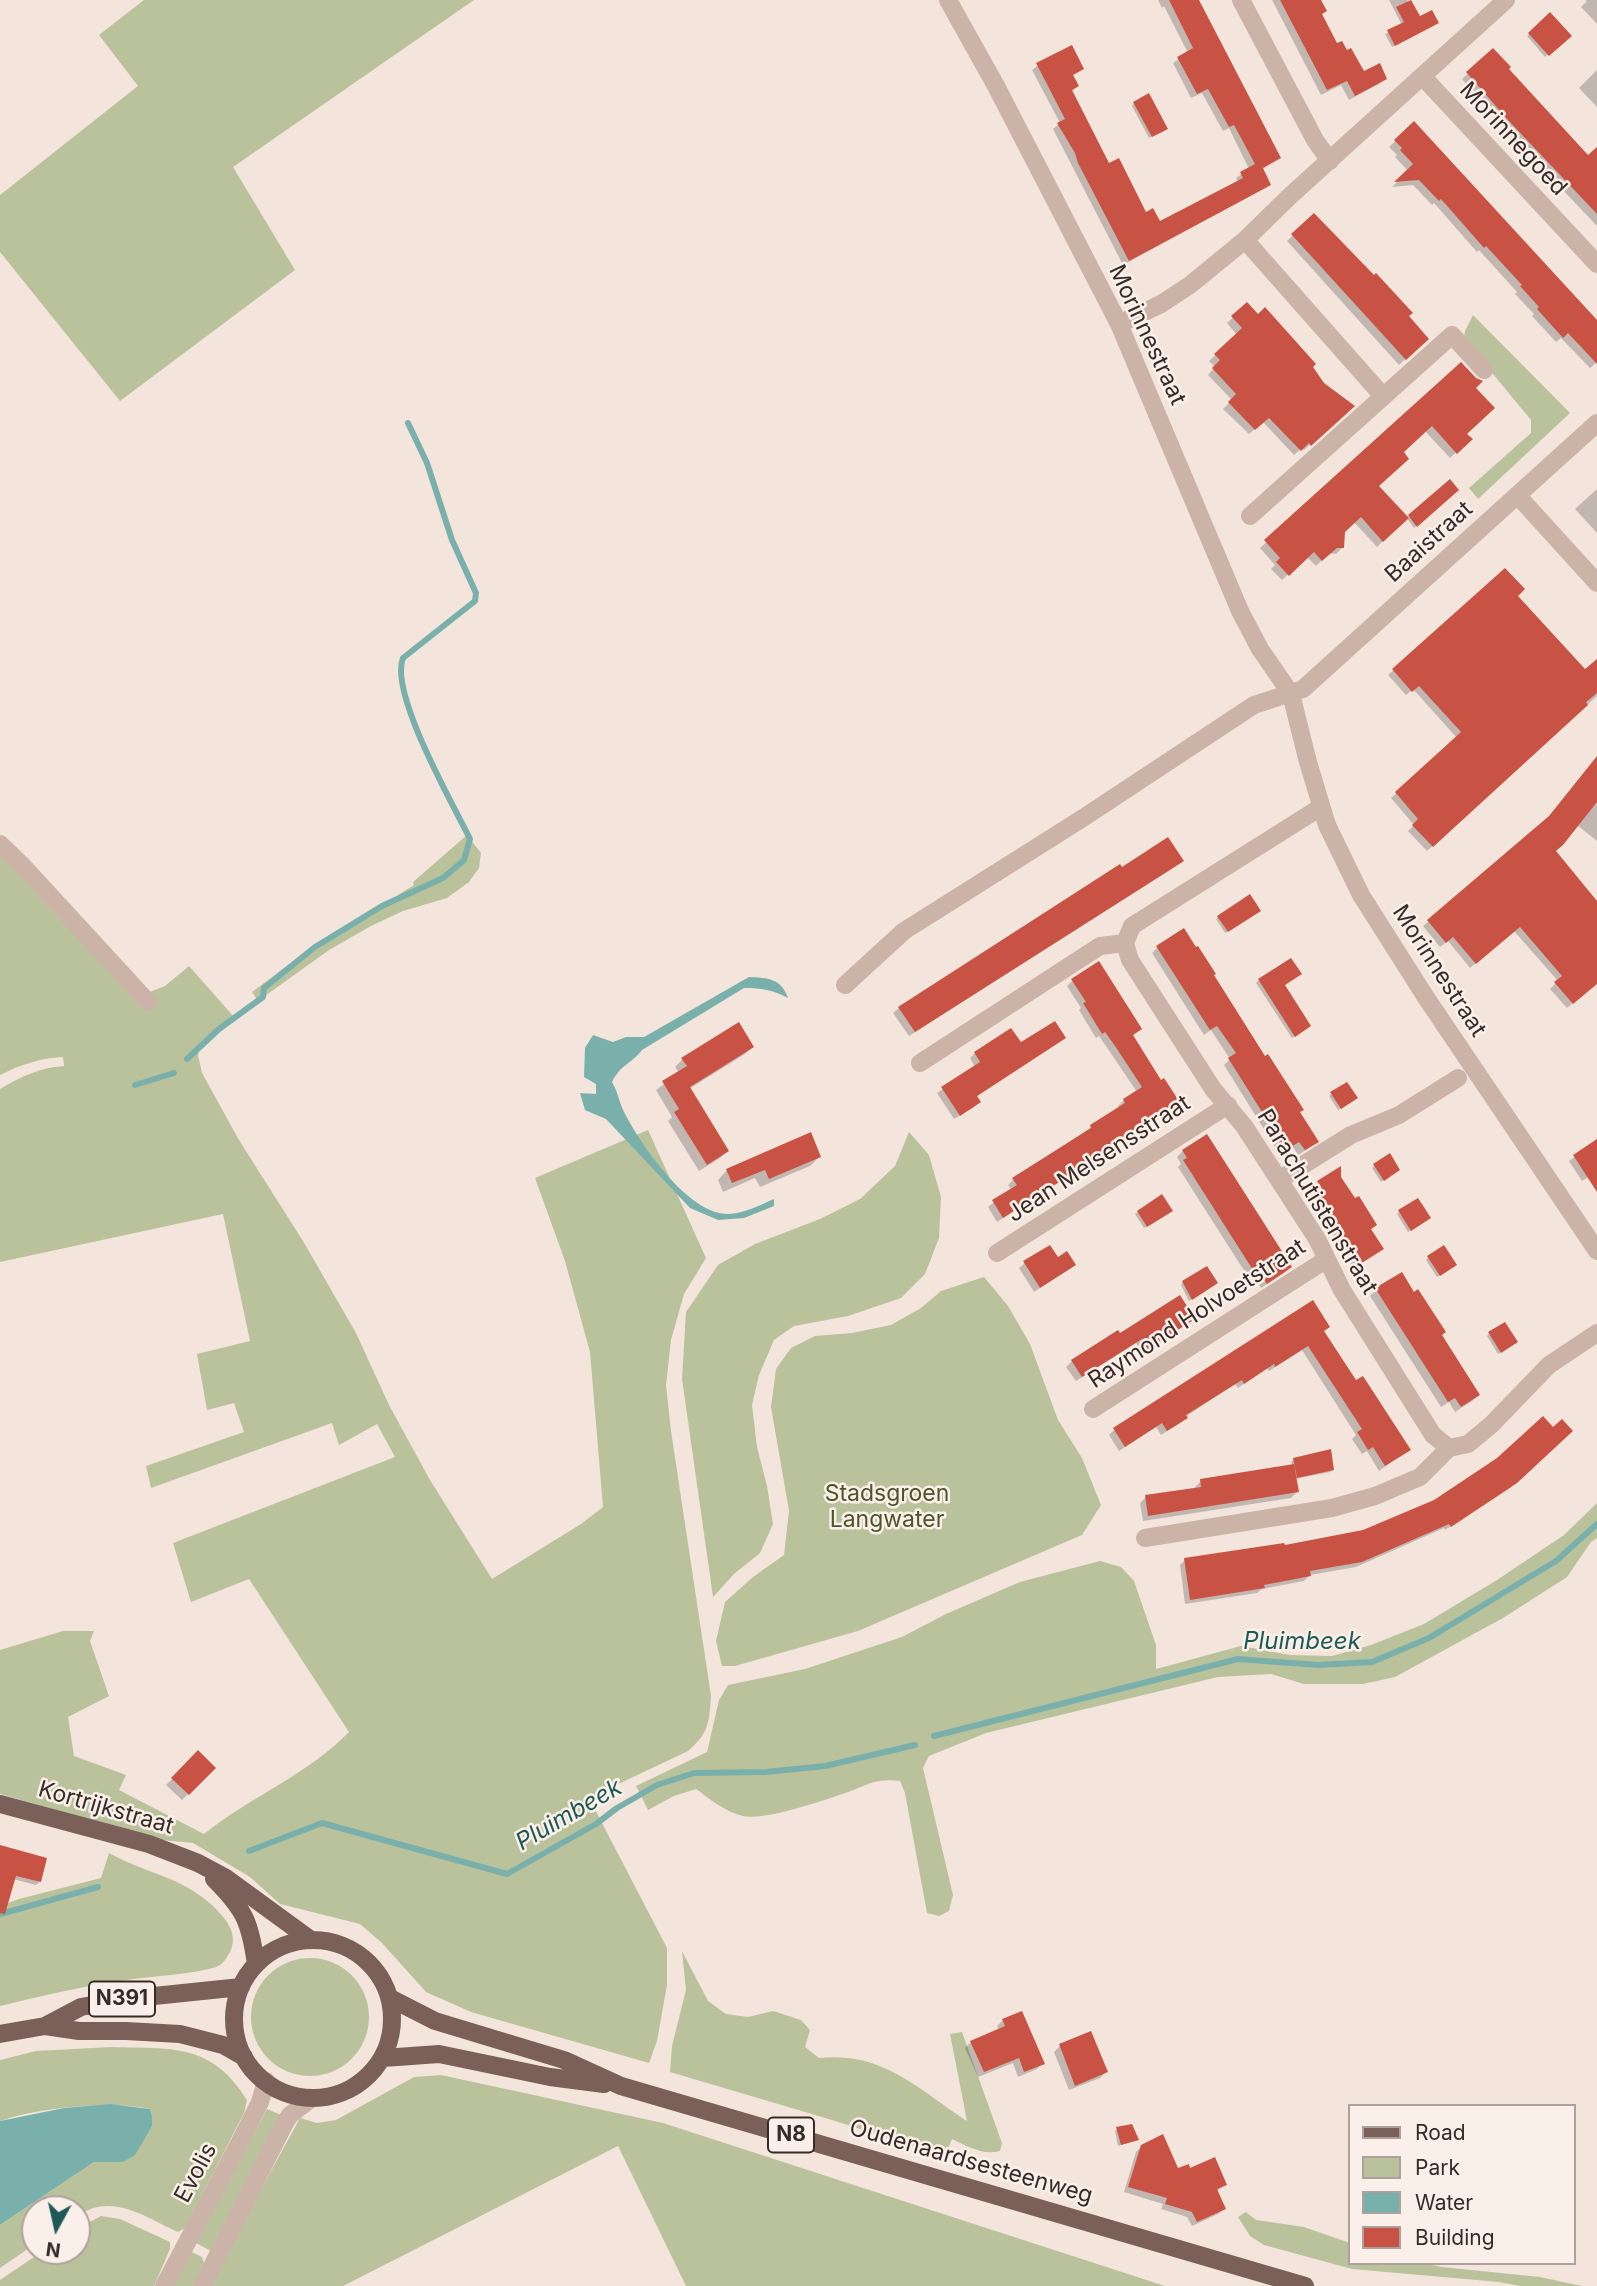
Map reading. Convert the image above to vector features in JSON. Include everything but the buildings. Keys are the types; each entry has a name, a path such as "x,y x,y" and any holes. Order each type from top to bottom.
{"main road":[{"name":"Kortrijkstraat","path":"0,1804 149,1844 198,1863 226,1878 311,1940"},
{"name":"Kortrijkstraat","path":"198,1863 241,1911 249,1926 256,1964"},
{"path":"311,1940 332,1942 352,1950 369,1962 382,1979 390,1998 393,2018 390,2039 383,2058 370,2075 353,2088 333,2096 312,2098 292,2095 274,2088 257,2074 244,2057 234,2022 241,1987 256,1964 287,1944 311,1940"},
{"name":"N391","path":"0,2034 45,2026 81,2007 125,1999 241,1987"},
{"name":"Oudenaardsesteenweg","path":"390,1998 435,2021 564,2060 621,2086 1305,2286"},
{"name":"N391","path":"45,2026 79,2031 180,2035 223,2045 244,2057"},
{"name":"Oudenaardsesteenweg","path":"383,2058 439,2054 550,2077 621,2086"}],"street":[{"name":"Morinnestraat","path":"948,0 996,86 1119,324 1240,611 1260,649 1291,694 1321,807 1337,847 1371,911 1425,996 1597,1251"},
{"path":"1241,0 1315,140 1330,160"},
{"path":"1119,324 1161,304 1191,285 1245,240 1506,0"},
{"name":"Morinnegoed","path":"1423,77 1597,264"},
{"path":"1245,240 1382,395"},
{"path":"1250,516 1452,335 1483,370"},
{"name":"Baaistraat","path":"1291,694 1303,689 1597,423"},
{"path":"1517,495 1597,583"},
{"path":"845,985 904,931 1255,705 1291,694"},
{"path":"920,1063 1100,946 1125,943 1132,926 1321,807"},
{"path":"0,844 148,1002"},
{"name":"Parachutistenstraat","path":"1125,943 1130,960 1194,1060 1213,1089 1244,1126 1317,1239 1342,1290 1433,1435 1449,1448"},
{"path":"1279,1180 1351,1135 1399,1115 1458,1078"},
{"name":"Jean Melsensstraat","path":"997,1253 1228,1105"},
{"name":"Raymond Holvoetstraat","path":"1093,1409 1326,1259"},
{"path":"1145,1538 1332,1508 1375,1496 1420,1476 1449,1448 1468,1444 1491,1425 1549,1365 1597,1333"},
{"name":"Evolis","path":"164,2286 243,2138 260,2102 266,2081"},
{"path":"202,2286 286,2121 312,2098"}],"green space":[{"path":"144,0 474,0 233,167 295,270 120,401 0,252 0,195 138,86 99,35"},
{"path":"1473,315 1570,413 1478,499 1469,488 1531,433 1531,420 1464,339"},
{"path":"467,835 481,853 479,868 469,882 447,898 403,911 371,926 329,950 258,1001 252,992 296,959 414,885 413,882"},
{"path":"0,847 150,992 165,986 189,966 235,1018 200,1047 198,1055 202,1073 239,1140 303,1241 356,1333 389,1405 430,1480 492,1579 581,1524 603,1507 590,1352 565,1261 535,1178 648,1130 706,1258 684,1294 671,1340 666,1385 711,1696 707,1727 688,1751 589,1798 667,1948 667,1985 657,2041 649,2063 471,2012 426,1992 382,1943 360,1924 280,1904 250,1877 193,1843 162,1840 0,1794 0,1650 63,1631 94,1631 90,1641 109,1696 68,1717 74,1756 126,1775 119,1790 204,1834 333,1747 349,1732 249,1579 191,1602 173,1543 395,1457 377,1424 339,1445 332,1423 151,1488 146,1466 244,1432 234,1403 207,1410 197,1354 250,1341 223,1214 0,1262 0,1089 31,1073 64,1066 63,1057 55,1058 30,1063 0,1075"},
{"path":"909,1132 929,1155 941,1197 939,1238 925,1274 901,1298 848,1316 794,1326 774,1340 759,1375 752,1405 757,1447 773,1524 760,1553 734,1574 713,1597 682,1379 686,1312 718,1265 755,1244 820,1219 860,1199 895,1166"},
{"name":"Stadsgroen Langwater","path":"984,1277 1008,1306 1030,1344 1058,1420 1082,1458 1101,1505 1082,1535 858,1631 735,1666 722,1666 716,1641 725,1602 753,1577 784,1555 789,1511 771,1407 776,1369 791,1348 815,1336 852,1333 891,1325 921,1308 941,1291"},
{"path":"1597,1503 1597,1538 1591,1542 1567,1577 1503,1618 1395,1677 1363,1684 1304,1684 1271,1674 1218,1677 986,1733 929,1756 923,1768 953,1895 949,1911 939,1916 927,1913 905,1793 900,1781 873,1782 795,1809 753,1817 730,1812 696,1789 674,1796 648,1810 636,1786 707,1752 719,1700 728,1685 805,1669 902,1637 946,1614 1020,1582 1100,1561 1121,1567 1134,1581 1156,1645 1156,1669 1241,1646 1290,1655 1332,1656 1371,1645 1424,1624 1564,1535"},
{"path":"109,1853 175,1881 213,1906 232,1933 232,1945 226,1959 213,1968 94,1985 0,2006 0,1906 101,1878"},
{"path":"682,1951 708,2001 726,2014 748,2017 773,2011 801,2020 810,2030 805,2047 819,2058 842,2057 881,2066 916,2085 967,2121 950,2034 962,2032 1002,2143 1000,2151 981,2151 952,2139 945,2156 670,2072 672,2046 686,1990"},
{"path":"310,1958 333,1962 352,1975 365,1994 369,2017 365,2040 352,2059 333,2072 310,2076 287,2072 268,2059 255,2040 251,2017 255,1994 268,1975 287,1962"},
{"path":"111,2047 171,2049 204,2058 233,2081 247,2100 244,2113 185,2228 178,2232 128,2209 103,2206 91,2209 91,2195 45,2195 94,2162 123,2162 152,2126 152,2116 150,2109 96,2105 33,2112 0,2121 0,2060 36,2051"},
{"path":"441,2075 663,2123 1165,2286 686,2286 618,2146 343,2286 208,2286 300,2118 317,2123 336,2120 414,2077"},
{"path":"267,2109 281,2115 211,2251 196,2243"},
{"path":"21,2211 21,2254 0,2268 0,2225"},
{"path":"1246,2212 1256,2220 1304,2227 1348,2242 1348,2265 1432,2265 1540,2277 1582,2286 1520,2286 1352,2269 1264,2245 1250,2236 1238,2217"},
{"path":"101,2216 120,2219 170,2242 170,2249 154,2286 0,2286 0,2280 22,2265 91,2265 91,2221"},
{"path":"190,2251 202,2257 204,2263 193,2286 172,2286"}],"water":[{"path":"749,977 778,983 788,998 767,990 744,988 642,1050 612,1082 624,1112 642,1142 667,1175 697,1203 713,1211 734,1214 774,1199 774,1206 744,1218 718,1220 690,1208 606,1119 585,1110 580,1093 596,1094 596,1084 584,1077 585,1048 593,1035 613,1042 626,1037 644,1037"},
{"path":"110,2104 150,2109 152,2126 135,2155 123,2162 94,2162 45,2195 21,2195 21,2211 0,2225 0,2121 64,2108"}],"waterway":[{"path":"187,1059 219,1029 263,997 264,988 315,947 382,906 443,878 464,860 470,839 425,748 405,696 401,674 403,658 475,601 476,593 452,540 427,463 408,423"},
{"path":"135,1085 174,1073"},
{"name":"Pluimbeek","path":"934,1736 1238,1659 1318,1665 1372,1662 1429,1638 1556,1561 1597,1524"},
{"name":"Pluimbeek","path":"249,1851 322,1823 507,1874 596,1824 617,1808 657,1785 694,1773 766,1772 825,1766 915,1745"},
{"name":"Pluimbeek","path":"0,1914 98,1887"}]}
